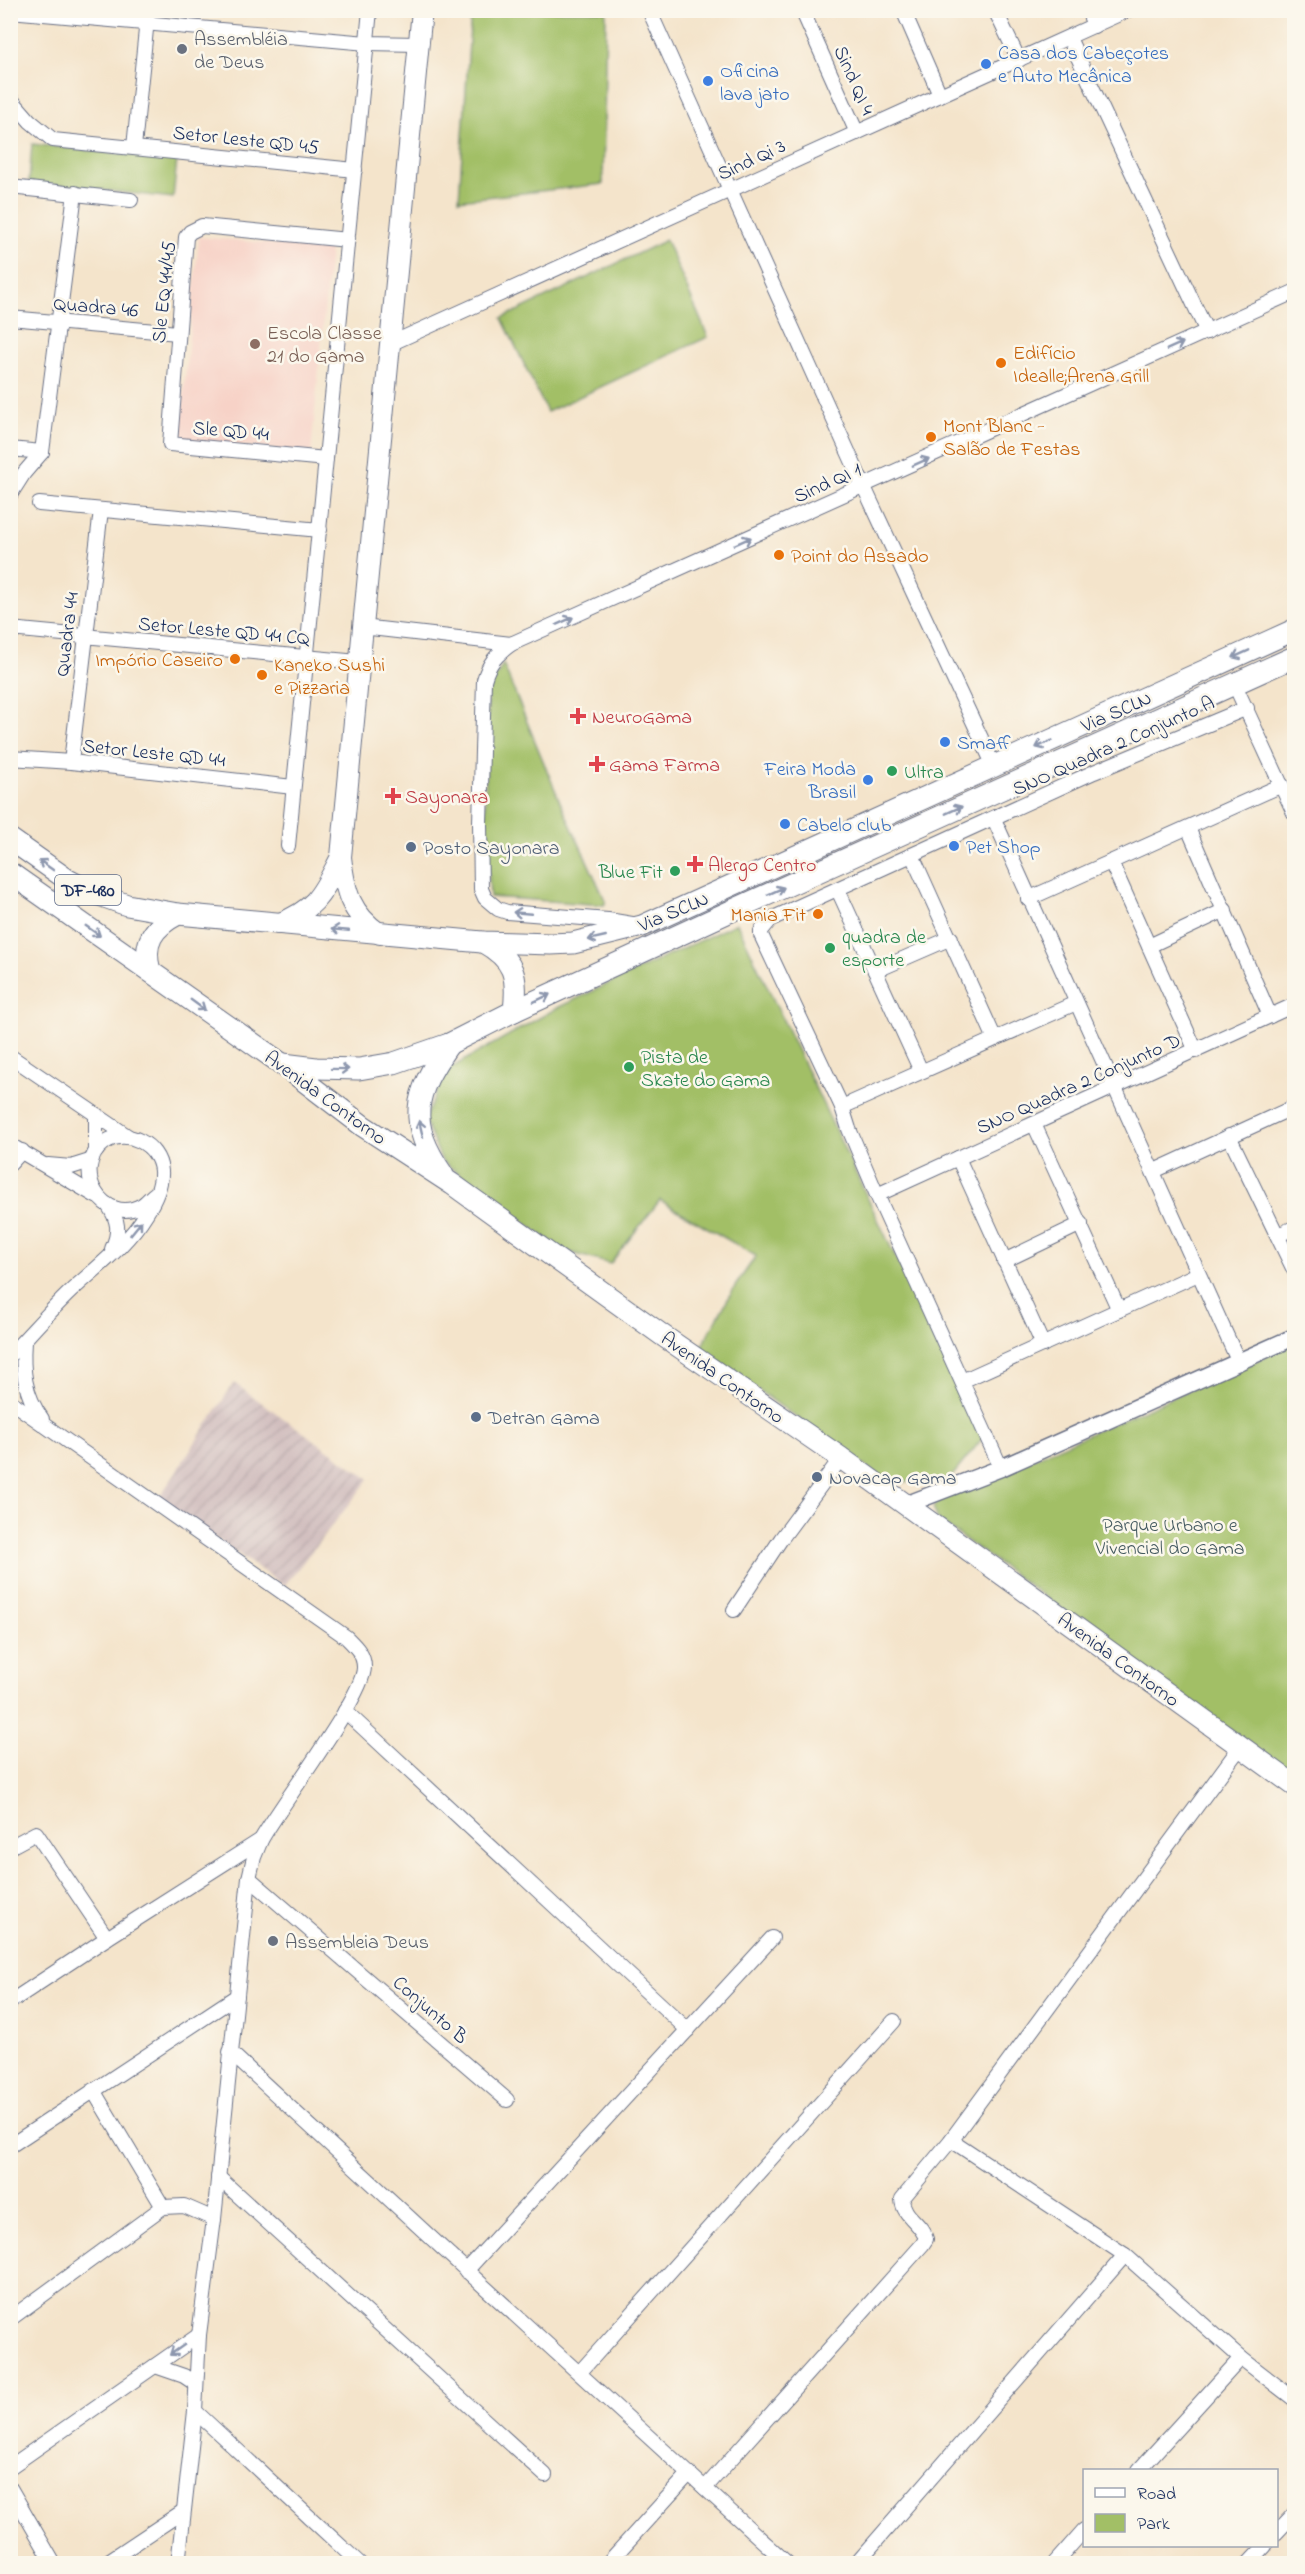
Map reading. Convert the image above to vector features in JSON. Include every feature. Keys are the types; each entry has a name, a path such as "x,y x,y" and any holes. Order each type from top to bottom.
{"main road":[{"path":"380,934 365,923 349,900 341,857 358,662 392,343 422,10"},
{"name":"Via SCLN","path":"178,914 482,942 573,943 642,926 1294,630"},
{"name":"Via SCLN","path":"282,1064 316,1068 367,1068 394,1063 449,1044 514,1011 731,911 1294,657"},
{"name":"DF-480","path":"10,839 68,880 91,892 127,905 178,914"},
{"path":"278,924 298,916 316,902 341,857"},
{"name":"DF-480","path":"10,873 150,971"},
{"path":"720,891 719,903 731,911"},
{"path":"691,904 697,913 699,927"},
{"path":"150,971 147,945 152,934 158,927 178,914"},
{"path":"482,942 496,950 510,964 516,985 514,1011"},
{"name":"Avenida Contorno","path":"150,971 282,1064 363,1126 447,1181 654,1329 841,1458 1294,1785"},
{"path":"447,1181 426,1145 420,1130 418,1114 420,1096 449,1044"}],"street":[{"path":"288,846 370,10"},
{"path":"649,10 864,487 994,766"},
{"name":"Sind QI 4","path":"802,10 857,133"},
{"path":"903,10 940,95"},
{"path":"995,10 1019,60"},
{"path":"1088,10 1094,26"},
{"name":"Sind Qi 3","path":"392,343 1128,10"},
{"path":"10,11 147,17 367,43 418,44"},
{"path":"134,147 147,17"},
{"path":"1070,38 1207,332"},
{"name":"Setor Leste QD 45","path":"10,98 35,126 53,140 355,170"},
{"path":"10,187 131,200"},
{"path":"10,495 24,473 42,452 75,193"},
{"name":"Sle EQ 44/45","path":"173,408 186,237 202,226 348,240"},
{"name":"Sind QI 1","path":"511,644 1294,292"},
{"name":"Quadra 46","path":"10,318 178,333"},
{"name":"Sle QD 44","path":"173,408 169,443 172,445 326,459"},
{"path":"10,449 42,452"},
{"path":"39,504 320,530"},
{"name":"Quadra 44","path":"71,762 101,510"},
{"path":"362,627 511,644"},
{"path":"10,629 86,636"},
{"name":"Setor Leste QD 44 CQ","path":"86,636 358,662"},
{"path":"511,644 488,665 484,680 480,823 481,889 491,904 507,912 608,920 642,926"},
{"path":"1234,683 1294,813"},
{"name":"SNO Quadra 2 Conjunto A","path":"843,1107 761,935 764,926 771,920 1094,772 1247,708"},
{"name":"Setor Leste QD 44","path":"10,758 71,762 293,787"},
{"path":"1028,899 1282,785"},
{"path":"994,819 1028,899 1116,1087 1239,1363"},
{"path":"1188,828 1270,1016"},
{"path":"912,855 995,1039"},
{"path":"1111,862 1196,1051"},
{"path":"838,890 921,1071"},
{"path":"1149,946 1225,910"},
{"path":"875,971 951,939"},
{"path":"1001,1468 849,1129 843,1107 1076,1003"},
{"name":"SNO Quadra 2 Conjunto D","path":"878,1195 1294,1005"},
{"path":"10,1056 129,1137 143,1142 154,1151 161,1172 156,1193 141,1222 10,1355"},
{"path":"1154,1171 1294,1107"},
{"path":"96,1115 89,1180 118,1226 118,1234 108,1256"},
{"path":"1034,1124 1119,1310"},
{"path":"1229,1136 1294,1270"},
{"path":"43,1164 71,1167 93,1156 111,1140 129,1137"},
{"path":"10,1164 16,1148 102,1201 125,1209 142,1205 156,1193"},
{"path":"958,1158 1043,1345"},
{"path":"1004,1261 1081,1224"},
{"path":"1278,1235 1294,1228"},
{"path":"962,1381 1198,1274"},
{"path":"905,1505 1001,1468 1294,1337"},
{"path":"24,1341 23,1374 26,1387 35,1410 48,1428"},
{"path":"10,1401 356,1646 362,1656 363,1674 345,1711 261,1840 249,1878 214,2219 199,2335 195,2411 178,2564"},
{"path":"734,1610 781,1539 841,1458"},
{"path":"345,1711 688,2030"},
{"path":"705,2488 922,2245 926,2239 924,2230 902,2207 902,2199 951,2140 1241,1746"},
{"path":"10,1847 36,1833 107,1938"},
{"path":"10,2002 261,1840"},
{"name":"Conjunto B","path":"249,1878 507,2100"},
{"path":"466,2271 772,1938"},
{"path":"10,2145 237,1996"},
{"path":"580,2372 894,2021"},
{"path":"230,2052 466,2271 580,2372 788,2564"},
{"path":"93,2090 163,2207"},
{"path":"951,2140 1125,2255 1241,2358 1294,2399"},
{"path":"218,2177 545,2475"},
{"path":"10,2319 163,2207 184,2206 214,2219"},
{"path":"856,2564 1125,2255"},
{"path":"10,2467 199,2335"},
{"path":"1140,2469 1241,2358"},
{"path":"155,2366 184,2376 196,2384"},
{"path":"195,2411 360,2564"},
{"path":"607,2564 689,2474"},
{"path":"10,2488 54,2564"},
{"path":"104,2564 182,2512"},
{"path":"1278,2531 1294,2514"},
{"path":"1054,2564 1083,2531"},
{"path":"1248,2564 1264,2547"}],"shaded area":[{"name":"Escola Classe 21 do Gama","path":"199,237 330,249 311,453 179,439"},
{"path":"234,1383 369,1479 284,1586 159,1498"}],"green space":[{"path":"471,11 606,11 603,184 459,200"},
{"path":"32,144 177,160 173,198 29,182"},
{"path":"666,240 708,337 547,412 502,318"},
{"path":"503,664 561,804 606,902 604,905 490,897 485,805 488,692"},
{"path":"737,923 982,1439 949,1480 889,1483 700,1349 736,1285 756,1256 660,1200 610,1264 562,1250 442,1161 424,1120 447,1070 557,1008"},
{"name":"Parque Urbano e Vivencial do Gama","path":"1294,1344 1294,1776 938,1520 933,1507 941,1499"}],"place":[{"name":"Assembléia de Deus","path":"182,49"},
{"name":"Casa dos Cabeçotes e Auto Mecânica","path":"986,64"},
{"name":"Oficina lava jato","path":"708,81"},
{"name":"Escola Classe 21 do Gama","path":"255,344"},
{"name":"Edifício Idealle;Arena Grill","path":"1001,363"},
{"name":"Mont Blanc - Salão de Festas","path":"931,437"},
{"name":"Point do Assado","path":"779,555"},
{"name":"Impório Caseiro","path":"235,659"},
{"name":"Kaneko Sushi e Pizzaria","path":"262,675"},
{"name":"NeuroGama","path":"578,716"},
{"name":"Smaff","path":"945,742"},
{"name":"Gama Farma","path":"597,764"},
{"name":"Ultra","path":"892,771"},
{"name":"Feira Moda Brasil","path":"868,780"},
{"name":"Sayonara","path":"393,796"},
{"name":"Cabelo club","path":"785,824"},
{"name":"Pet Shop","path":"954,846"},
{"name":"Posto Sayonara","path":"411,847"},
{"name":"Alergo Centro","path":"695,864"},
{"name":"Blue Fit","path":"675,871"},
{"name":"Mania Fit","path":"818,914"},
{"name":"quadra de esporte","path":"830,948"},
{"name":"Pista de Skate do Gama","path":"629,1067"},
{"name":"Detran Gama","path":"476,1417"},
{"name":"Novacap Gama","path":"817,1477"},
{"name":"Assembleia Deus","path":"273,1941"}]}
